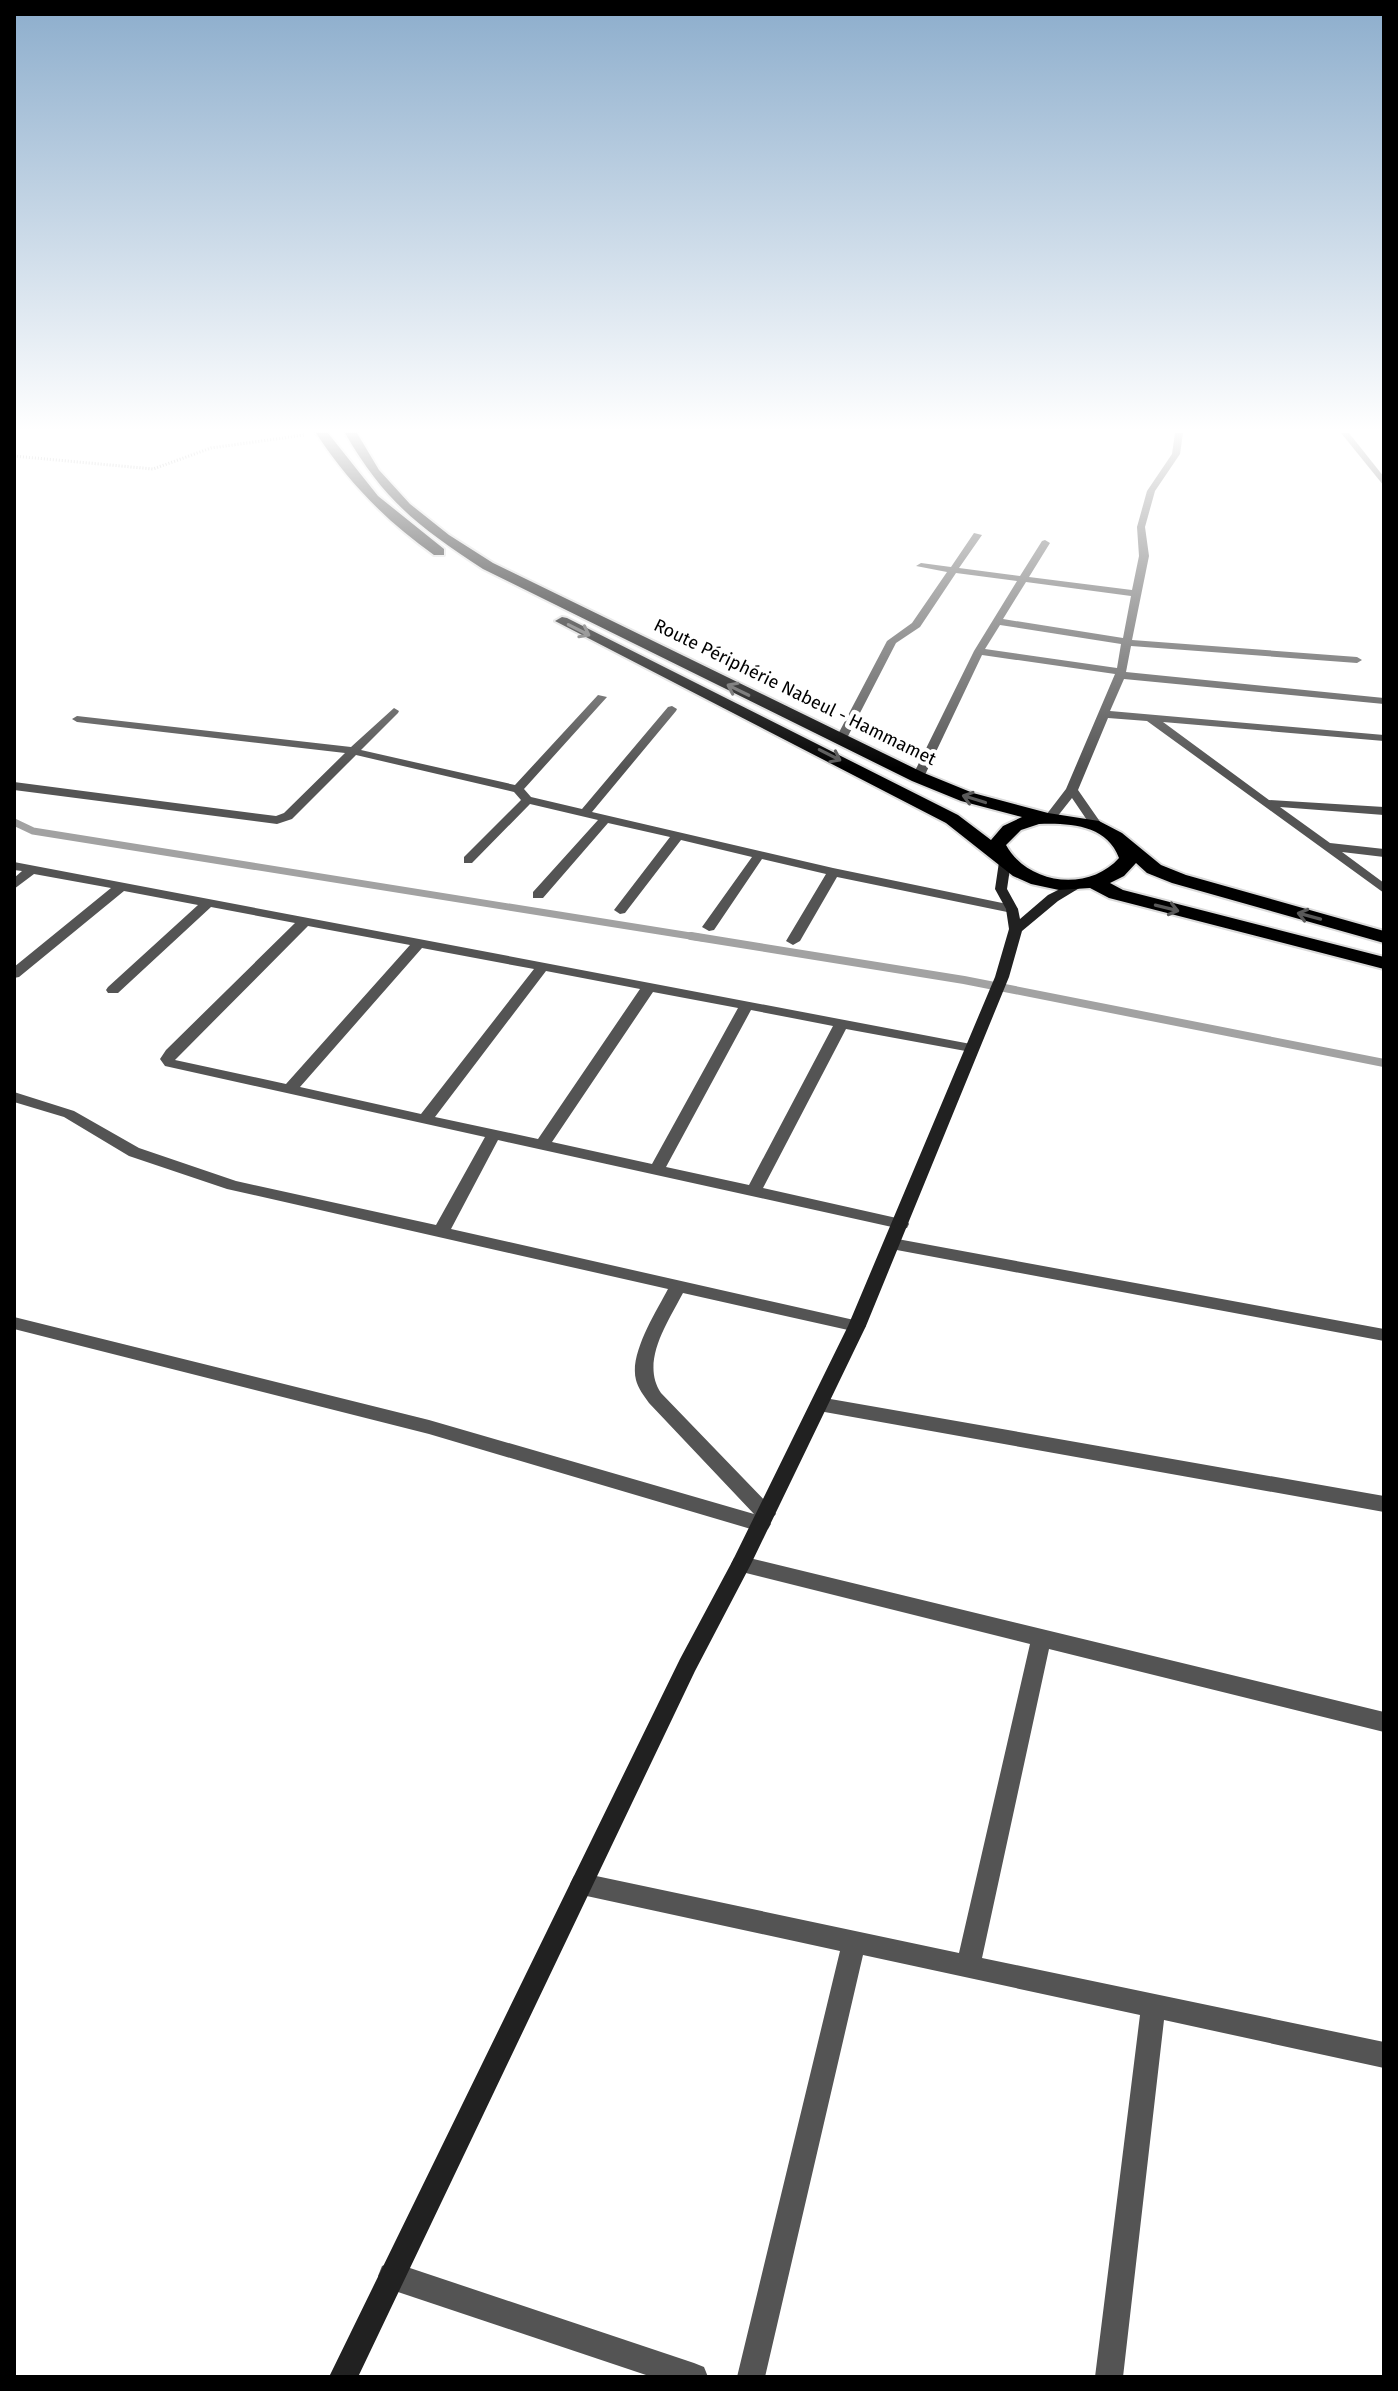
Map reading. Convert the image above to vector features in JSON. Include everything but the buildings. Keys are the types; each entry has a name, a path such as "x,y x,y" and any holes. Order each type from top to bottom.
{"highway":[{"name":"Route Périphérie Nabeul - Hammamet","path":"428,545 473,574 952,819 1002,859 1036,879 1087,883"},
{"name":"Route Périphérie Nabeul - Hammamet","path":"457,545 482,564 918,777 967,797 1049,819 1097,826"},
{"path":"1002,859 997,845 1001,835 1029,821 1049,819"},
{"path":"1097,826 1118,838 1154,869 1179,879 1384,937"},
{"path":"1087,883 1111,877 1123,869 1129,859 1118,838"},
{"path":"1087,883 1116,894 1384,963"}],"street":[{"path":"841,740 892,641 916,625 970,545"},
{"path":"918,777 979,651 1044,545"},
{"path":"1049,819 1072,790 1120,674 1138,594 1143,545"},
{"path":"921,566 1138,594"},
{"path":"996,621 1127,642 1357,660"},
{"path":"979,651 1120,674 1384,701"},
{"path":"468,860 602,697"},
{"path":"585,813 672,709"},
{"path":"14,786 277,820 288,816 394,711"},
{"path":"1105,714 1384,738"},
{"path":"1150,718 1384,889"},
{"path":"77,719 353,751 585,813 759,855 1012,909"},
{"path":"1072,790 1097,826"},
{"path":"1266,803 1384,811"},
{"path":"538,895 606,818"},
{"path":"620,910 678,835"},
{"path":"1326,847 1384,853"},
{"path":"709,927 759,855"},
{"path":"343,2377 687,1665 741,1564 857,1326 897,1234 971,1048 994,1000 1016,929 1012,909 1001,889 1002,859"},
{"path":"14,866 971,1048"},
{"path":"14,885 32,869"},
{"path":"793,941 833,872"},
{"path":"1016,929 1053,898 1087,883"},
{"path":"14,974 123,885"},
{"path":"113,990 209,902"},
{"path":"305,921 167,1059 177,1065 754,1191 897,1234 1384,1335"},
{"path":"290,1089 420,942"},
{"path":"426,1118 542,967"},
{"path":"542,1145 648,988"},
{"path":"656,1171 746,1007"},
{"path":"754,1191 841,1025"},
{"path":"14,1097 69,1114 134,1152 233,1185 857,1326"},
{"path":"441,1232 494,1134"},
{"path":"679,1285 648,1350 643,1368 644,1381 655,1398 763,1519"},
{"path":"14,1323 141,1357 381,1414 763,1519"},
{"path":"819,1404 1384,1504"},
{"path":"741,1564 1384,1722"},
{"path":"968,1967 1041,1640"},
{"path":"582,1884 1384,2055"},
{"path":"751,2377 854,1942"},
{"path":"1109,2377 1153,2006"},
{"path":"392,2276 694,2377"}],"waterway":[{"path":"14,822 33,831 703,938"},
{"path":"691,936 964,980 1384,1063"}]}
